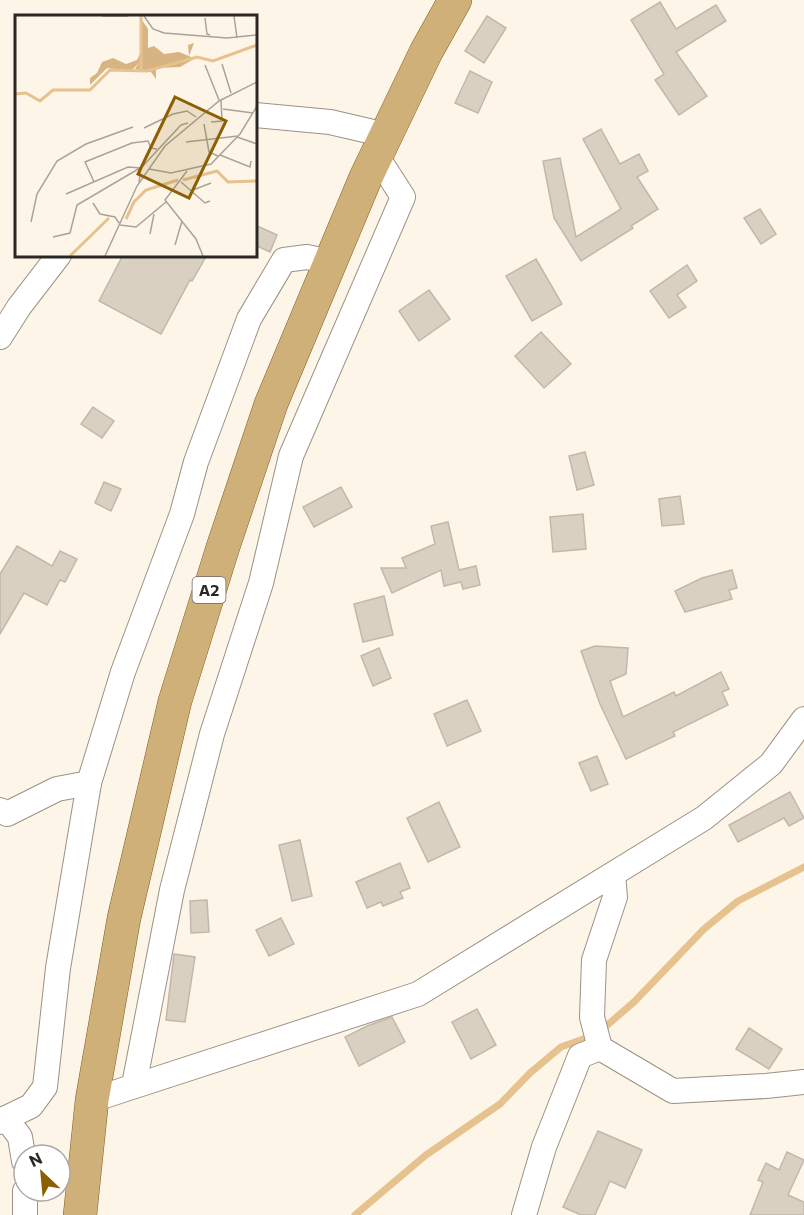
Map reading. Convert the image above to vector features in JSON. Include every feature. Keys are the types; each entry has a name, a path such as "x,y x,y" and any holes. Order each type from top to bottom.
{"main road":[{"name":"A2","path":"80,1215 92,1100 124,918 175,701 271,404 381,145 426,52 455,0"}],"street":[{"path":"134,1085 172,890 212,734 261,583 291,456 403,197 381,145 330,122 256,115"},
{"path":"0,337 19,307 58,256"},
{"path":"21,1143 20,1137 3,1120 31,1106 45,1087 58,968 89,783 123,672 182,514 196,462 249,319 284,260 307,257 331,262"},
{"path":"92,1100 418,994 704,818 771,764 804,719"},
{"path":"0,810 7,814 57,789 89,783"},
{"path":"613,875 615,897 594,960 592,1017 600,1048 673,1091 804,1082"},
{"path":"524,1215 544,1147 580,1056 600,1048"}],"building":[{"path":"660,2 676,29 716,5 726,21 676,52 707,96 679,115 655,80 664,74 631,20"},
{"path":"487,16 506,28 484,63 465,51"},
{"path":"470,71 492,82 478,113 455,103"},
{"path":"601,129 620,164 639,154 648,171 637,177 658,209 581,261 554,218 543,161 560,158 576,237 621,209 583,139"},
{"path":"760,209 776,234 761,244 744,218"},
{"path":"256,225 277,235 270,252 256,245"},
{"path":"122,256 206,256 192,281 190,280 161,334 99,301"},
{"path":"536,259 562,304 532,321 506,276"},
{"path":"687,265 697,281 677,295 686,307 669,318 650,291"},
{"path":"429,290 450,319 419,341 399,311"},
{"path":"541,332 571,364 544,388 515,356"},
{"path":"93,407 114,421 102,438 81,424"},
{"path":"585,452 594,485 577,490 569,456"},
{"path":"104,482 121,489 111,511 95,503"},
{"path":"341,487 352,507 314,527 303,507"},
{"path":"680,496 684,524 662,526 659,499"},
{"path":"583,514 586,549 553,552 550,517"},
{"path":"448,522 459,570 476,566 480,585 463,589 461,582 444,586 441,570 392,593 381,568 406,568 402,558 435,544 431,526"},
{"path":"17,546 52,566 60,551 77,559 65,582 60,580 47,605 24,593 0,634 0,574"},
{"path":"732,570 737,588 729,590 732,599 685,612 675,591 702,578"},
{"path":"384,596 393,635 363,642 354,604"},
{"path":"595,646 628,648 626,674 610,681 623,717 674,692 676,696 721,672 729,689 722,692 728,705 673,732 675,736 626,759 600,704 581,651"},
{"path":"379,648 391,678 373,686 361,656"},
{"path":"467,700 481,731 447,746 434,714"},
{"path":"597,756 608,784 591,791 579,763"},
{"path":"790,792 804,818 789,826 784,818 738,842 729,825"},
{"path":"439,802 460,847 428,862 407,818"},
{"path":"300,840 312,896 292,901 279,845"},
{"path":"400,863 410,888 400,892 403,898 383,906 381,902 367,908 356,882"},
{"path":"207,900 209,932 191,933 190,901"},
{"path":"281,918 294,944 269,956 256,930"},
{"path":"174,954 195,957 185,1022 166,1020"},
{"path":"477,1009 496,1045 471,1059 452,1022"},
{"path":"392,1017 405,1042 359,1066 345,1037"},
{"path":"749,1028 782,1049 769,1069 736,1049"},
{"path":"598,1131 642,1150 625,1188 610,1181 595,1215 581,1215 563,1207"},
{"path":"787,1152 804,1160 788,1195 804,1202 804,1215 750,1215 763,1182 758,1180 766,1163 779,1170"}],"waterway":[{"path":"355,1215 426,1155 500,1104 530,1073 561,1047 597,1034 634,1002 704,929 738,901 804,867"}]}
